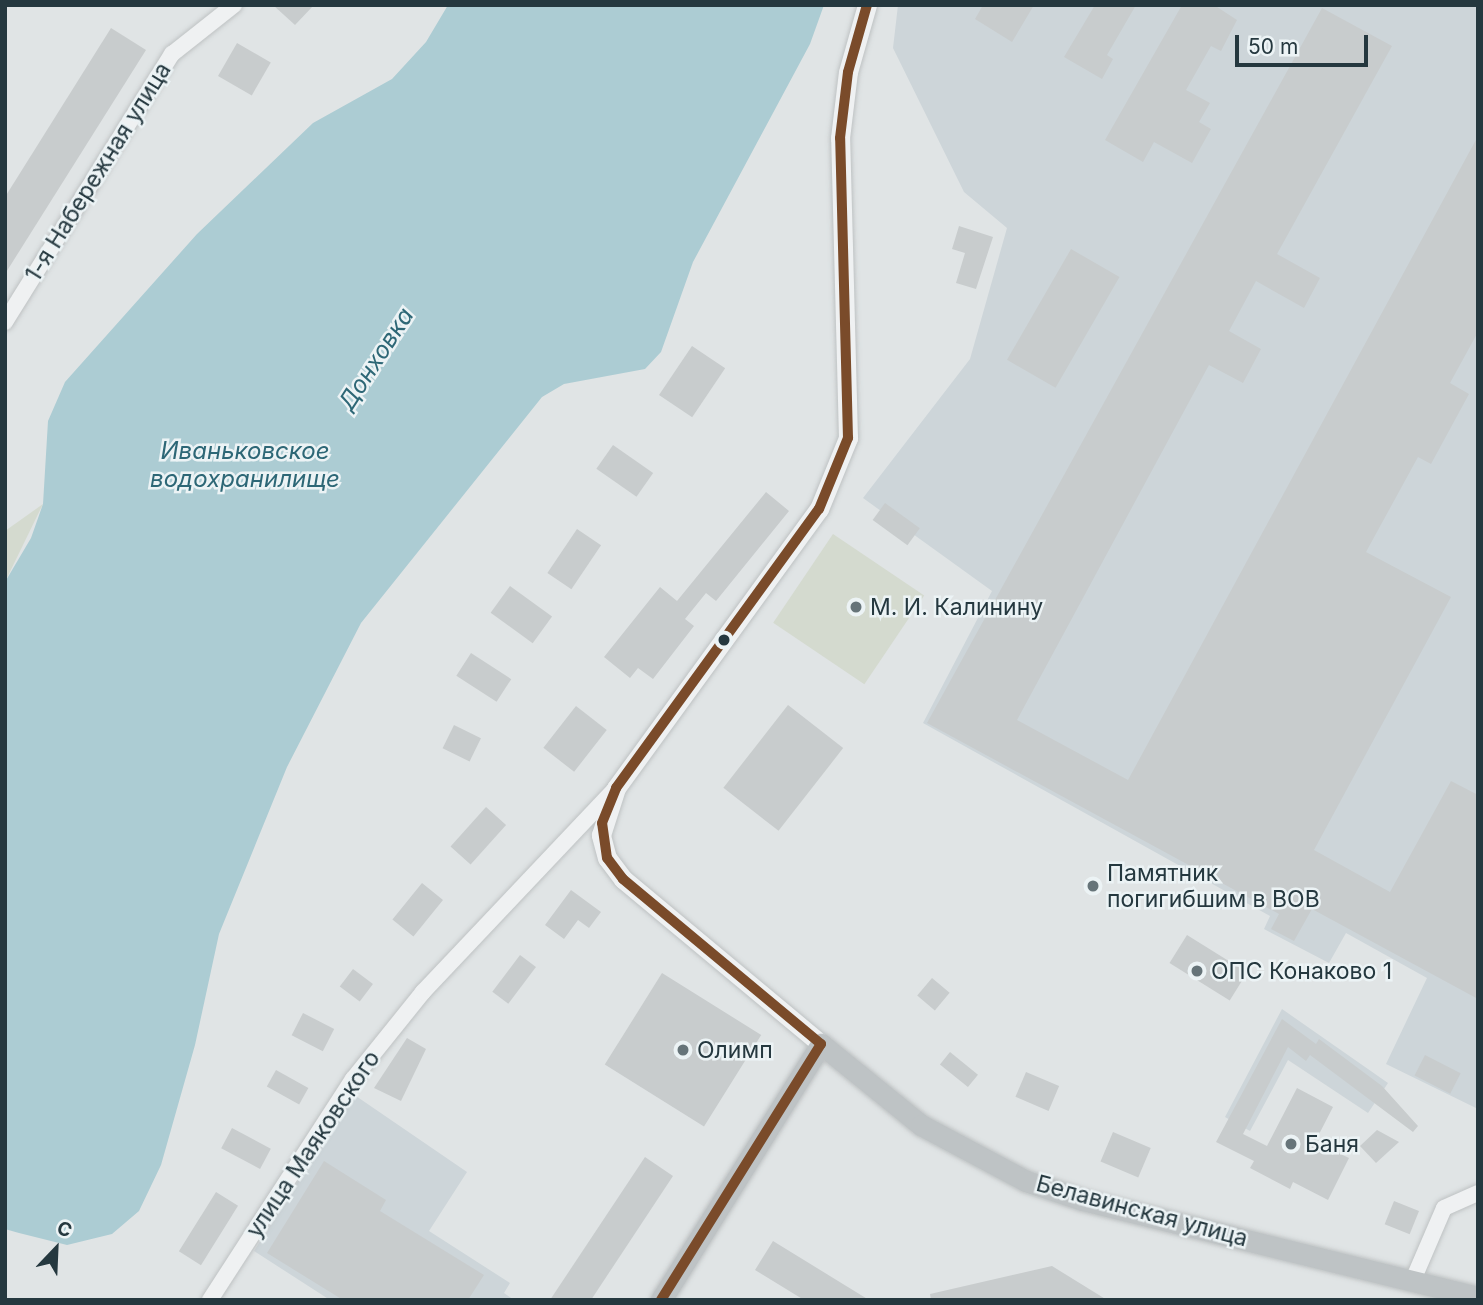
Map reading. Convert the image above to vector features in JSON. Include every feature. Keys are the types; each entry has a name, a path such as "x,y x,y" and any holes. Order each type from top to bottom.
{"main road":[{"name":"Белавинская улица","path":"821,1044 921,1125 1026,1181 1083,1200 1413,1280 1471,1297"},
{"path":"661,1300 821,1044"}],"street":[{"name":"1-я Набережная улица","path":"5,321 172,54 234,5"},
{"name":"Белавинская улица","path":"821,1044 615,869 601,835 616,788 819,509 848,438 840,138 848,72 867,5"},
{"name":"улица Маяковского","path":"210,1300 353,1079 423,992 616,788"},
{"path":"1413,1280 1444,1208 1478,1193"}],"shaded area":[{"path":"898,5 1478,5 1478,1109 1386,1064 1427,978 1346,933 1329,963 1264,929 1270,916 923,723 992,591 863,498 970,359 1007,228 964,192 893,48"},
{"path":"43,504 5,582 5,531"},
{"path":"833,534 924,596 864,684 773,623"},
{"path":"1282,1009 1388,1083 1368,1113 1288,1060 1250,1131 1225,1117"},
{"path":"353,1094 467,1172 429,1231 510,1283 504,1293 514,1300 330,1300 254,1251"}],"water":[{"name":"Иваньковское водохранилище","path":"448,5 824,5 810,44 693,262 661,352 645,369 564,384 542,397 361,623 287,767 219,934 195,1045 161,1165 139,1211 112,1234 67,1245 5,1229 5,582 31,538 43,504 48,421 65,382 197,234 313,123 392,79 426,42"}],"building":[{"path":"273,5 314,5 295,25"},
{"path":"983,5 1034,5 1012,42 975,19"},
{"path":"1095,5 1136,5 1107,55 1113,59 1102,79 1064,57"},
{"path":"1182,5 1214,5 1237,20 1221,51 1211,46 1186,90 1210,103 1199,122 1211,129 1192,163 1154,142 1143,162 1105,140"},
{"path":"1322,8 1392,46 1277,254 1320,278 1304,308 1256,281 1229,331 1261,349 1243,383 1209,365 1017,720 1128,780 1478,136 1478,332 1450,383 1469,394 1431,464 1418,457 1366,552 1451,597 1314,850 1390,892 1451,781 1478,795 1478,999 1312,909 1294,941 1271,929 1279,914 927,723"},
{"path":"111,28 146,50 5,274 5,197"},
{"path":"237,43 271,62 252,95 218,76"},
{"path":"959,226 993,237 976,289 956,283 965,253 952,249"},
{"path":"1071,249 1119,277 1055,388 1007,360"},
{"path":"692,346 725,368 692,417 659,395"},
{"path":"613,445 653,473 637,497 596,469"},
{"path":"766,492 789,511 716,601 706,593 685,619 694,626 653,679 638,668 630,678 604,657 660,587 677,601"},
{"path":"885,503 920,528 907,545 873,520"},
{"path":"577,529 601,545 571,589 547,573"},
{"path":"510,586 552,617 533,643 491,613"},
{"path":"471,653 511,679 497,702 456,676"},
{"path":"788,705 843,748 779,831 723,788"},
{"path":"576,706 607,730 574,772 543,748"},
{"path":"454,725 481,738 470,762 443,748"},
{"path":"486,807 506,825 471,864 451,846"},
{"path":"422,883 443,900 413,937 392,920"},
{"path":"571,890 601,912 589,928 578,920 564,939 545,925"},
{"path":"1187,935 1247,973 1230,1001 1170,963"},
{"path":"520,955 536,967 508,1004 492,992"},
{"path":"353,969 373,984 360,1002 340,987"},
{"name":"Олимп","path":"662,973 761,1035 704,1127 605,1065"},
{"path":"932,978 950,993 935,1010 917,996"},
{"path":"303,1013 334,1029 323,1051 292,1035"},
{"path":"1282,1019 1316,1044 1319,1039 1382,1086 1418,1126 1413,1132 1310,1055 1306,1061 1288,1047 1243,1134 1267,1146 1297,1088 1333,1107 1315,1142 1349,1158 1328,1200 1293,1182 1290,1189 1250,1168 1254,1161 1216,1142"},
{"path":"407,1038 426,1049 401,1101 374,1088"},
{"path":"950,1052 978,1075 968,1087 940,1064"},
{"path":"1425,1055 1461,1073 1450,1094 1415,1075"},
{"path":"276,1070 308,1088 299,1105 267,1087"},
{"path":"1026,1072 1059,1086 1049,1111 1015,1097"},
{"path":"232,1128 271,1149 260,1169 221,1148"},
{"path":"1377,1130 1399,1142 1376,1163 1360,1146"},
{"path":"1113,1132 1151,1148 1138,1177 1100,1161"},
{"path":"645,1157 673,1176 591,1300 550,1300"},
{"path":"324,1161 386,1200 380,1211 484,1275 468,1300 343,1300 267,1253"},
{"path":"216,1192 238,1206 201,1265 179,1251"},
{"path":"1394,1201 1419,1211 1410,1234 1385,1224"},
{"path":"773,1241 869,1300 804,1300 755,1270"},
{"path":"1052,1266 1107,1300 931,1300 930,1294"}],"transit line":[{"path":"661,1300 821,1044 623,879 607,858 602,823 616,788 819,509 848,438 840,138 848,72 867,5"}],"place":[{"name":"М. И. Калинину","path":"856,607"},
{"name":"Памятник погигибшим в ВОВ","path":"1093,886"},
{"name":"ОПС Конаково 1","path":"1197,971"},
{"name":"Олимп","path":"683,1050"},
{"name":"Баня","path":"1291,1144"}],"water label":[{"name":"Донховка","path":"376,359"}]}
